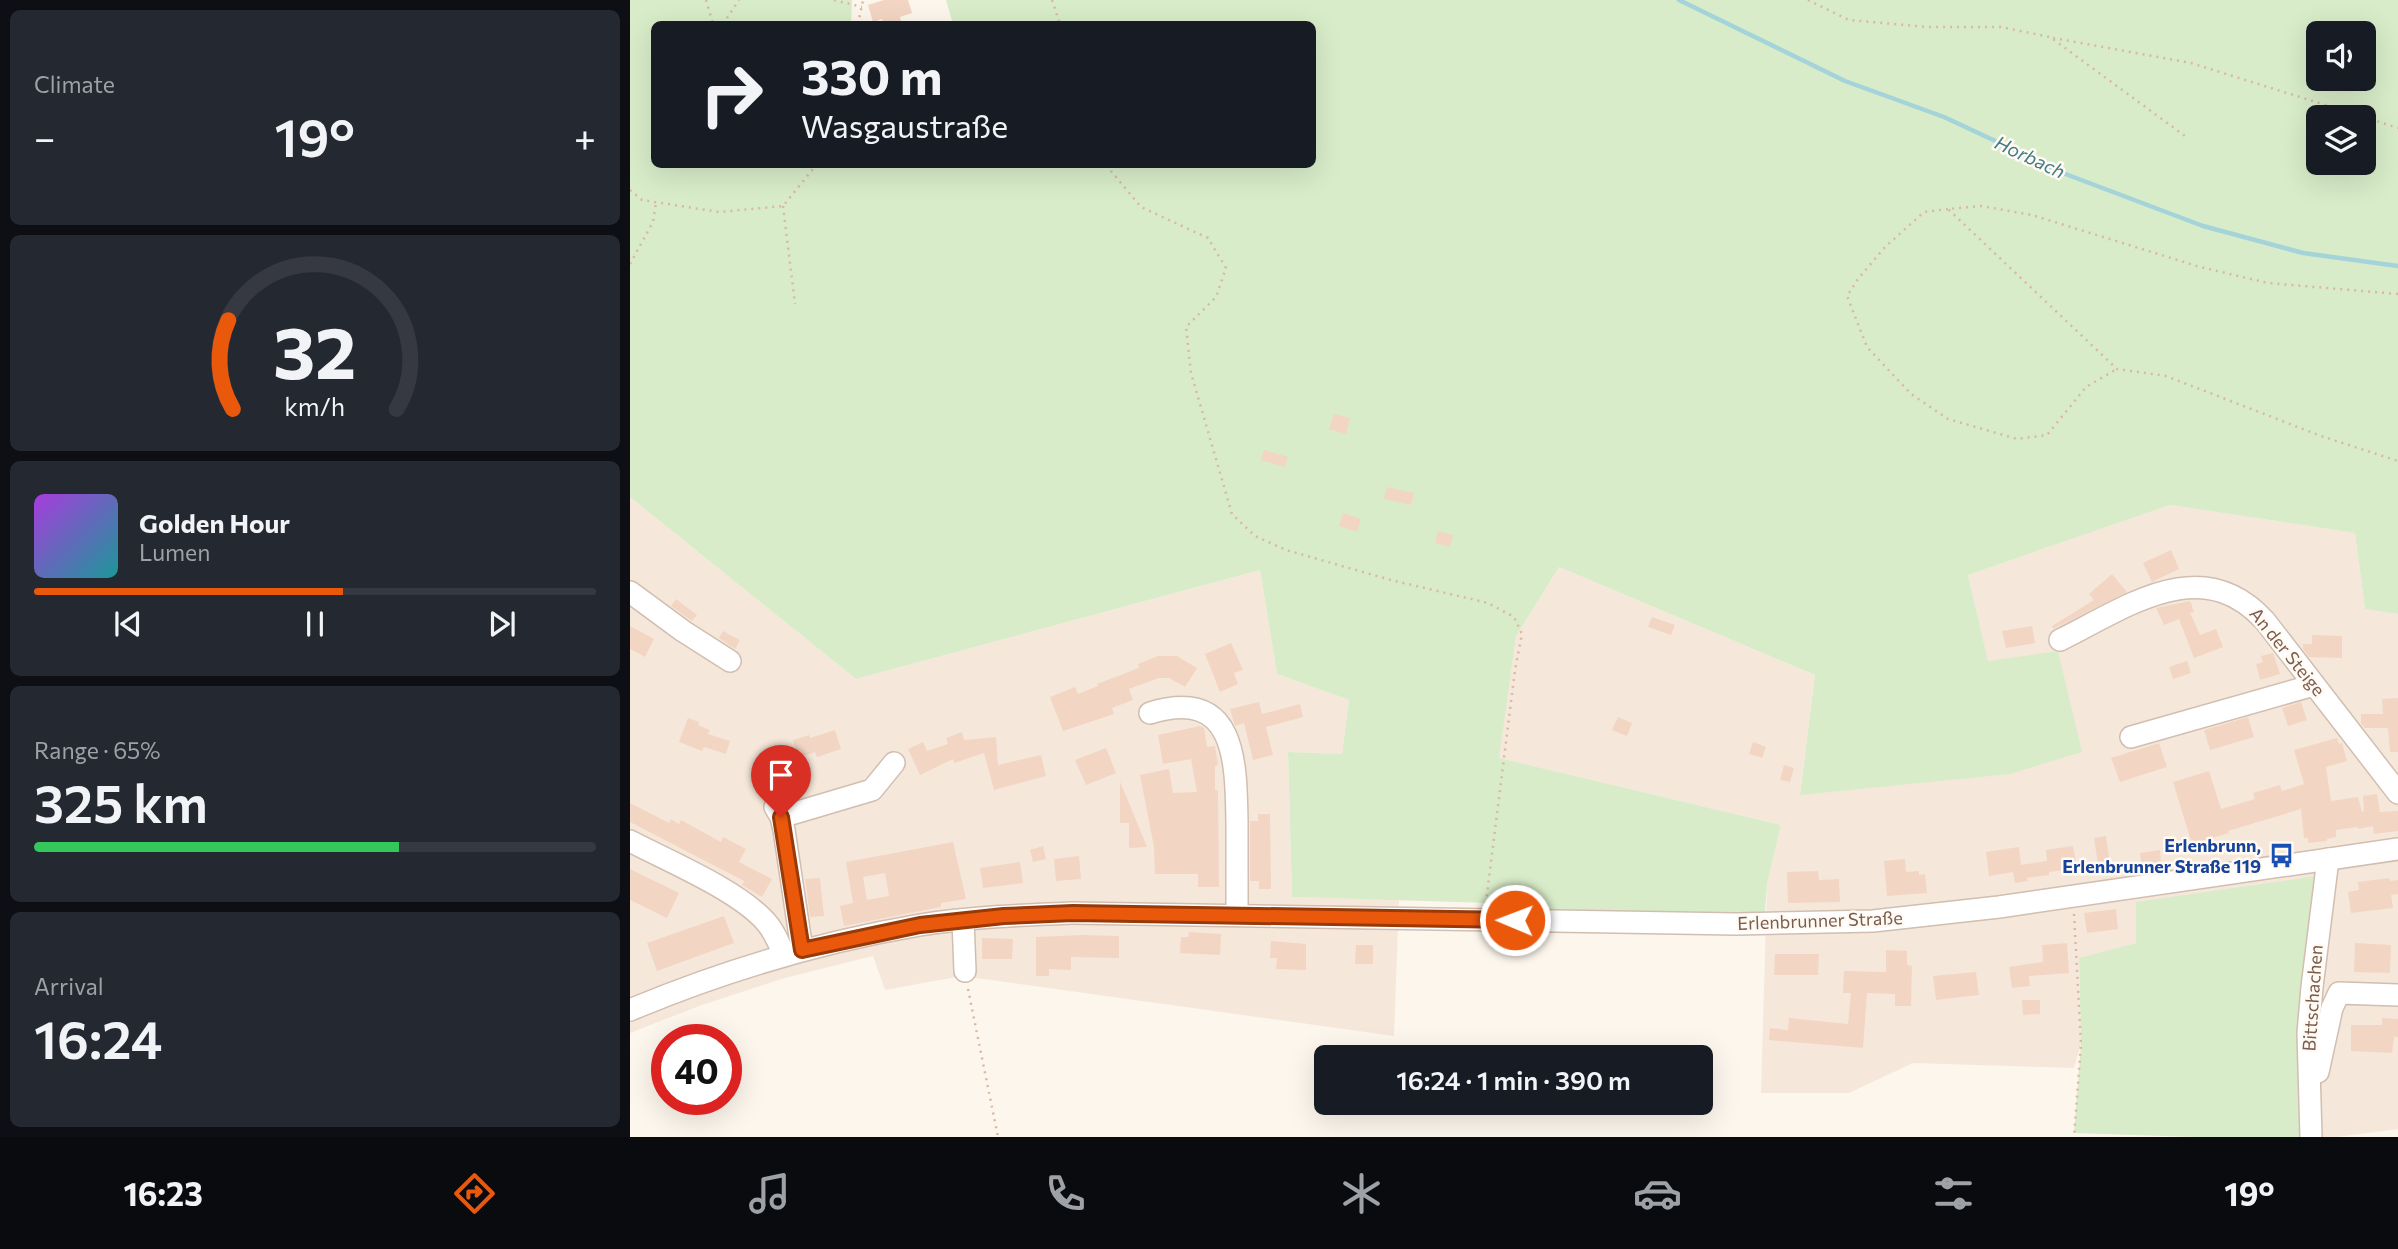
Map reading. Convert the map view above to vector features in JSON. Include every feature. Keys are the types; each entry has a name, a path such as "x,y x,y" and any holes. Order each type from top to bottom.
{"street":[{"name":"An der Steige","path":"2060,640 2167,591 2188,586 2214,588 2233,594 2250,606 2398,793"},
{"path":"630,592 730,662"},
{"path":"2131,737 2314,685"},
{"path":"1150,713 1169,707 1195,708 1208,714 1218,724 1231,745 1237,797 1237,914"},
{"path":"793,952 778,812 872,790 894,763"},
{"path":"630,841 753,909 793,952"},
{"name":"Erlenbrunner Straße","path":"630,1010 705,980 793,952 920,925 963,920 1073,913 1737,924 1873,920 1950,914 2398,849"},
{"name":"Bittschachen","path":"2311,1137 2308,1033 2328,859"},
{"path":"963,920 963,960"},
{"path":"2310,1092 2316,1082 2332,1008 2339,993 2398,995"}],"path":[{"path":"706,0 712,21"},
{"path":"725,21 739,0"},
{"path":"834,0 862,6"},
{"path":"859,21 863,0"},
{"path":"1052,0 1059,21"},
{"path":"1808,0 1849,20 1927,27 2001,27 2191,63 2326,105"},
{"path":"2050,37 2185,136"},
{"path":"2376,121 2398,128"},
{"path":"630,190 642,200 719,212 783,206 814,168"},
{"path":"1110,168 1141,207 1208,238 1226,268 1216,296 1186,327 1191,373 1232,514 1255,536 1286,550 1391,580 1488,603 1514,617 1522,634 1511,696 1484,920"},
{"path":"630,264 653,222 656,202"},
{"path":"783,206 795,304"},
{"path":"2117,369 2086,387 2047,435 2017,439 1948,419 1911,394 1867,347 1847,296 1885,247 1924,212 1981,206 2032,215 2200,267 2269,283 2398,294"},
{"path":"1948,209 2117,369 2166,376 2321,436 2398,461"},
{"path":"2073,897 2081,1044 2074,1137"},
{"path":"963,960 998,1137"}],"shaded area":[{"path":"630,497 856,679 1260,570 1277,674 1349,700 1342,754 1288,752 1292,897 1399,900 1394,1036 962,976 885,990 873,956 785,978 699,1006 630,1033"},
{"path":"2170,505 2355,533 2365,609 2398,614 2398,1129 2337,1137 2305,1137 2136,943 2079,959 2081,1044 2074,1068 1913,1063 1849,1093 1761,1093 1767,884 1781,825 1498,758 1516,636 1559,567 1815,675 1800,794 1988,662 1968,575"}],"green space":[{"path":"630,0 852,0 851,21 651,21 651,168 1316,168 1316,21 952,21 946,0 2398,0 2398,614 2365,609 2355,533 2170,505 1968,575 1988,661 2058,651 2082,752 2010,774 1800,795 1815,675 1559,567 1516,636 1499,758 1781,825 1767,884 1765,912 1489,911 1490,903 1292,897 1288,752 1342,754 1349,700 1277,674 1260,570 856,679 630,497"},
{"path":"2317,876 2305,1137 2074,1133 2081,1044 2079,958 2136,943 2136,902"}],"building":[{"path":"884,0 908,0 912,13 900,17 901,21 873,21 868,5"},
{"path":"1334,414 1350,418 1346,434 1329,429"},
{"path":"1264,450 1288,457 1285,467 1261,460"},
{"path":"1387,487 1414,493 1411,505 1384,499"},
{"path":"1343,513 1361,519 1357,532 1339,526"},
{"path":"1438,531 1453,535 1450,547 1435,543"},
{"path":"2171,550 2179,569 2152,582 2143,563"},
{"path":"2112,574 2127,592 2053,629 2052,626 2094,600 2089,594"},
{"path":"676,599 697,615 692,621 671,606"},
{"path":"2190,601 2194,612 2190,613 2200,635 2216,629 2223,647 2194,658 2179,619 2164,625 2156,608"},
{"path":"1652,617 1675,625 1671,635 1648,627"},
{"path":"630,626 654,639 645,657 630,649"},
{"path":"2032,626 2035,643 2006,648 2002,631"},
{"path":"723,631 740,640 735,649 719,638"},
{"path":"2312,635 2342,636 2342,658 2309,657 2303,644 2312,644"},
{"path":"1231,643 1243,670 1234,673 1238,684 1220,692 1205,654"},
{"path":"2273,653 2280,674 2260,680 2256,664 2263,662 2261,656"},
{"path":"1158,656 1177,656 1197,668 1185,687 1169,678 1159,678 1129,689 1133,700 1112,708 1114,714 1063,731 1050,697 1075,687 1078,694 1139,668 1138,664"},
{"path":"2187,661 2191,673 2173,679 2169,667"},
{"path":"2398,698 2398,752 2390,752 2388,728 2365,728 2361,724 2361,714 2383,714 2382,699"},
{"path":"1259,702 1262,714 1300,704 1303,717 1266,727 1273,755 1253,760 1244,723 1235,726 1230,709"},
{"path":"2301,702 2307,720 2288,726 2282,708"},
{"path":"1618,717 1632,723 1627,736 1612,730"},
{"path":"2248,717 2254,737 2210,750 2204,730"},
{"path":"688,718 710,730 708,734 730,741 726,754 704,747 702,751 679,742"},
{"path":"1200,726 1204,728 1207,747 1215,746 1218,765 1215,766 1215,790 1218,790 1219,887 1198,887 1198,874 1155,874 1154,847 1140,775 1169,769 1173,793 1197,792 1191,759 1163,764 1158,735"},
{"path":"835,730 841,749 817,757 815,752 798,758 793,740"},
{"path":"962,732 964,740 996,737 998,765 1041,755 1046,776 994,790 984,753 954,763 953,759 920,775 908,749 923,742 927,751 948,744 946,738"},
{"path":"2337,738 2339,744 2342,743 2347,761 2326,767 2331,801 2358,797 2362,812 2363,796 2377,794 2380,812 2398,811 2398,831 2374,834 2373,826 2358,827 2336,830 2336,837 2327,841 2308,843 2308,838 2304,838 2301,809 2192,844 2173,782 2209,771 2221,809 2255,799 2253,793 2280,785 2282,791 2304,784 2294,750"},
{"path":"1753,742 1766,747 1762,758 1749,754"},
{"path":"2159,743 2167,767 2120,782 2111,758"},
{"path":"1106,748 1116,773 1086,785 1075,760"},
{"path":"1784,765 1794,768 1790,782 1780,780"},
{"path":"1120,782 1147,847 1129,848 1129,823 1120,823"},
{"path":"630,803 669,823 671,819 679,824 681,820 721,842 723,837 746,849 739,862 772,879 762,897 742,885 744,881 630,822"},
{"path":"1258,814 1270,814 1271,889 1259,889 1259,881 1250,881 1250,821 1258,821"},
{"path":"2106,836 2111,871 2099,872 2094,838"},
{"path":"953,842 966,899 941,903 941,907 844,926 840,906 853,903 846,862","holes":["885,873 889,896 867,900 863,877"]},
{"path":"1043,846 1046,859 1033,862 1030,850"},
{"path":"2073,846 2077,868 2049,872 2049,875 2027,878 2028,881 2015,883 2013,872 1989,876 1986,852 2019,847 2021,865 2047,861 2046,850"},
{"path":"2160,850 2161,864 2142,866 2140,853"},
{"path":"1079,856 1081,879 1056,881 1054,859"},
{"path":"1905,859 1906,872 1919,871 1919,875 1925,874 1927,893 1887,896 1884,861"},
{"path":"1020,862 1023,883 983,888 980,868"},
{"path":"630,869 679,893 667,918 630,900"},
{"path":"1818,871 1819,880 1839,879 1840,902 1788,903 1787,872"},
{"path":"820,878 824,916 810,917 805,879"},
{"path":"2389,878 2390,881 2398,880 2398,894 2391,895 2393,908 2351,913 2348,892 2359,890 2358,882"},
{"path":"2116,909 2118,929 2087,933 2084,913"},
{"path":"724,916 734,943 657,971 647,943"},
{"path":"1189,932 1221,934 1220,955 1180,953 1181,937 1188,937"},
{"path":"1119,936 1119,958 1071,957 1071,970 1049,969 1049,976 1036,976 1036,937"},
{"path":"982,938 1013,939 1012,959 982,959"},
{"path":"1271,941 1306,944 1306,970 1276,969 1277,958 1270,958"},
{"path":"2067,943 2069,973 2029,976 2030,986 2012,988 2009,967 2043,962 2042,945"},
{"path":"2355,943 2391,945 2390,973 2354,972"},
{"path":"1356,945 1373,945 1373,964 1355,964"},
{"path":"1886,950 1907,951 1907,965 1912,966 1911,1006 1895,1006 1895,994 1867,993 1863,1048 1769,1040 1770,1028 1788,1030 1789,1018 1848,1024 1851,993 1843,993 1844,971 1886,972"},
{"path":"1775,954 1819,954 1818,975 1774,975"},
{"path":"1976,972 1979,995 1936,1000 1933,976"},
{"path":"2022,1000 2040,1000 2040,1014 2023,1015"},
{"path":"2382,1018 2398,1019 2398,1037 2394,1037 2392,1053 2351,1051 2351,1025 2382,1025"}],"waterway":[{"name":"Horbach","path":"1679,0 1845,81 1944,117 2068,175 2203,226 2303,253 2398,266"}],"place":[{"name":"Erlenbrunn, Erlenbrunner Straße 119","path":"2281,856"}],"route":[{"path":"781,817 802,950 920,925 1004,916 1073,913 1515,920"}]}
